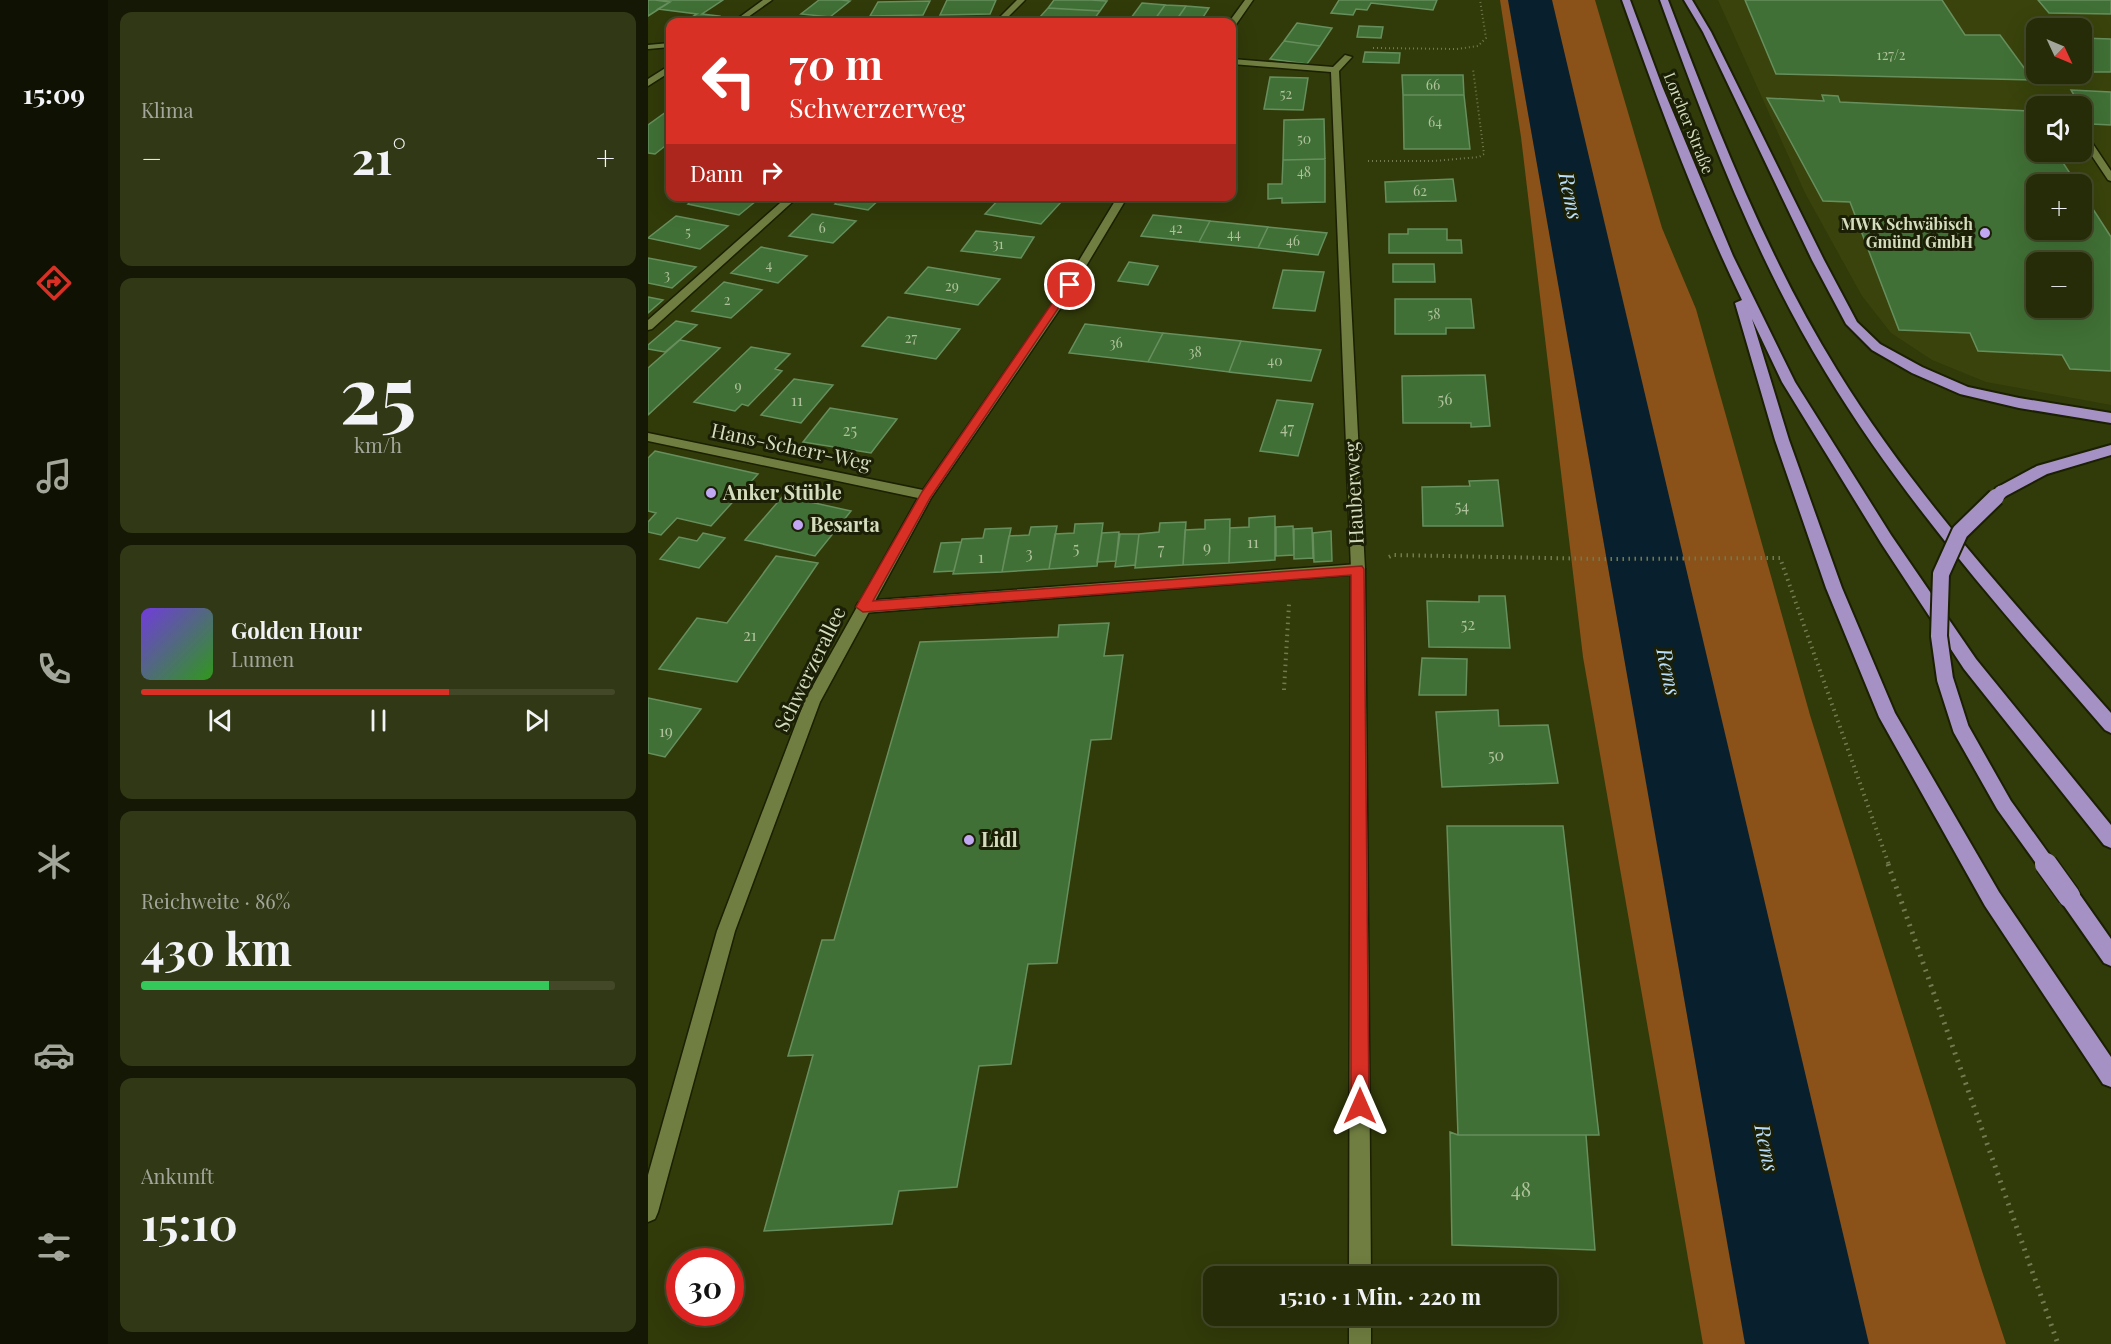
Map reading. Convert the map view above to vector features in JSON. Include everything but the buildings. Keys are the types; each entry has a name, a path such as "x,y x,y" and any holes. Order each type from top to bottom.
{"highway":[{"name":"Lorcher Straße","path":"1626,0 1657,86 1727,256"},
{"path":"1664,0 1696,87 1786,292 1832,372 1910,487 2002,599 2111,725"},
{"path":"1689,0 1852,324 1876,347 1917,370 1965,391 2019,403 2111,418"},
{"path":"1727,256 1789,382 1886,538 1970,664 2111,839"},
{"path":"1727,256 1782,440 1826,567 1888,717 1992,899 2111,1076"},
{"path":"2111,450 2042,470 2001,492 1960,532 1941,574 1939,636 1945,679 1961,729 2004,805 2111,956"}],"street":[{"path":"743,18 768,0"},
{"path":"1003,18 1021,0"},
{"path":"1236,18 1249,0"},
{"path":"648,47 666,45"},
{"path":"1236,62 1335,70 1348,57"},
{"name":"Hauberweg","path":"1335,70 1358,569 1360,1266"},
{"path":"648,83 666,72"},
{"path":"2092,149 2111,178"},
{"path":"648,326 788,201"},
{"name":"Schwerzerallee","path":"648,1212 726,931 813,700 926,495 1059,303 1120,201"},
{"name":"Hans-Scherr-Weg","path":"648,437 926,495"},
{"path":"863,607 1358,569"},
{"path":"1360,1326 1360,1344"}],"path":[{"path":"1348,57 1360,48 1457,49 1478,46 1486,38 1480,0"},
{"path":"1339,161 1434,161 1479,157 1484,154 1473,69"},
{"path":"1358,569 1393,555 1602,559 1780,558 2058,1344"},
{"path":"1284,690 1291,573"}],"shaded area":[{"path":"1500,0 1595,0 1662,228 1696,309 1810,715 2006,1344 1703,1344 1583,657 1521,137"},
{"path":"1718,0 2111,0 2111,405 1986,382 1932,360 1891,333 1862,296 1805,193"}],"waterway":[{"name":"Rems","path":"1530,0 1807,1344"}],"place":[{"name":"MWK Schwäbisch Gmünd GmbH","path":"1985,233"},
{"name":"Anker Stüble","path":"711,493"},
{"name":"Besarta","path":"798,525"},
{"name":"Lidl","path":"969,840"}],"route":[{"path":"1070,285 926,495 863,607 1358,569 1360,1106"}]}
